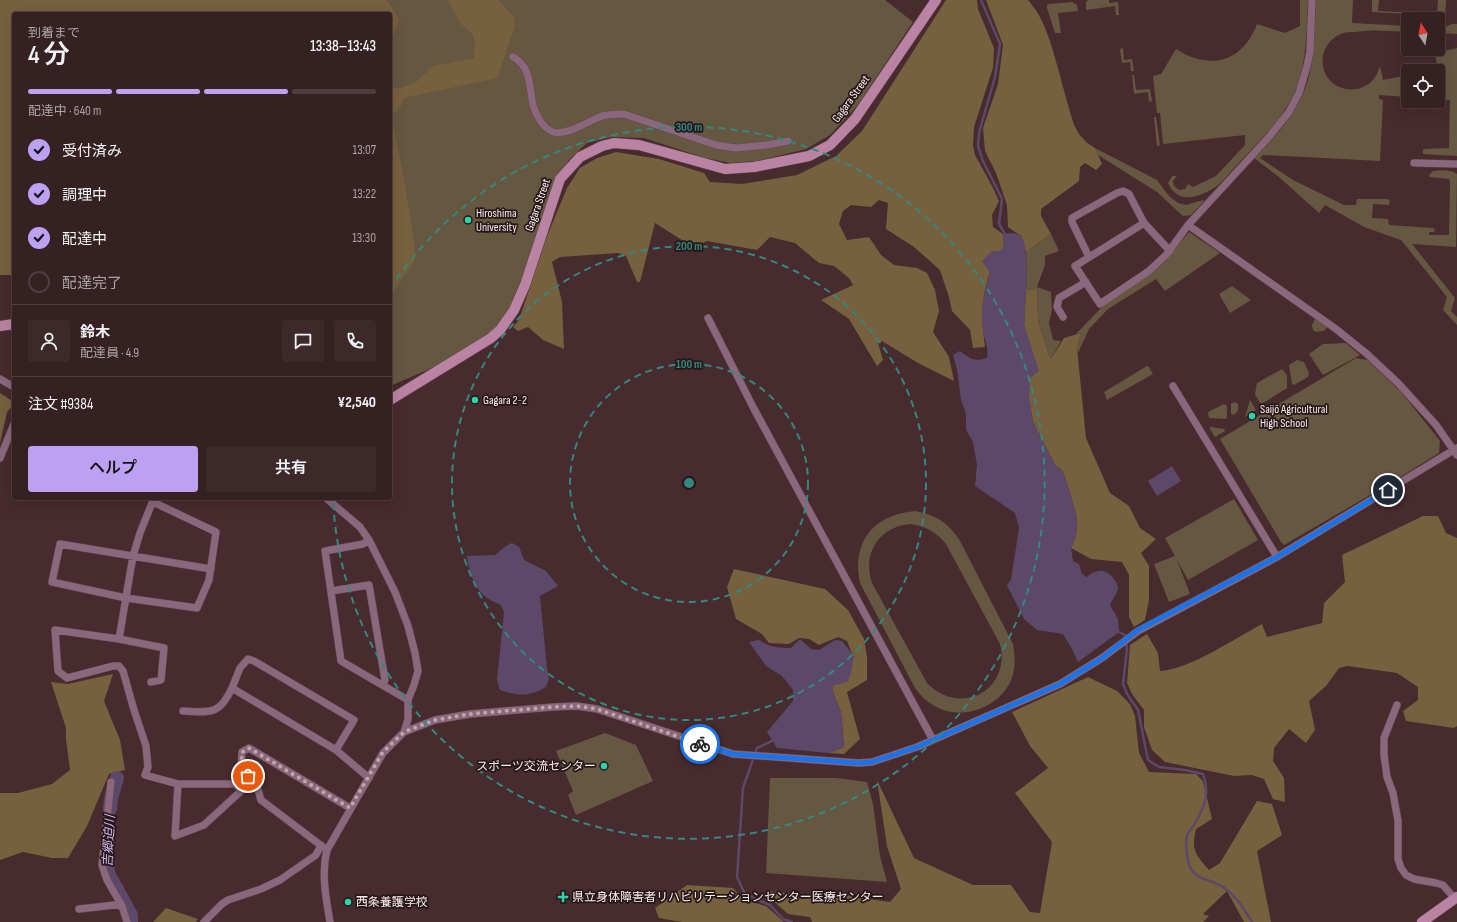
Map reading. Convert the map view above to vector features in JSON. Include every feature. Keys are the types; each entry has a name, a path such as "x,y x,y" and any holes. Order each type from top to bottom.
{"street":[{"name":"Gagara Street","path":"392,399 491,338 500,330 514,310 525,285 560,179 580,157 602,146 614,143 638,145 725,169 754,167 809,156 830,145 855,119 936,0"},
{"path":"1144,223 1075,266 1100,304 1149,271 1170,251 1188,225 1268,138 1289,112 1298,93 1310,52 1312,0"},
{"path":"513,57 520,61 526,69 529,78 533,106 537,115 548,130 555,132 571,130 601,117 612,114 624,114 716,145 736,148 788,141"},
{"path":"1414,163 1457,164"},
{"path":"1089,258 1072,222 1072,218 1117,193 1124,192 1130,194 1144,223 1170,251"},
{"path":"330,922 324,878 325,850 383,752 404,732 435,720 470,714 577,706 597,709 726,752 744,755 859,763 872,762 893,756 933,740 1060,684 1102,658 1138,630 1277,557 1456,451 1436,425 1399,384 1368,354 1336,329 1188,225"},
{"path":"1063,317 1057,307 1059,298 1086,282"},
{"path":"708,318 752,407 933,740"},
{"path":"0,326 12,324"},
{"path":"0,379 12,386"},
{"path":"1173,386 1277,557"},
{"path":"0,458 12,429"},
{"path":"119,639 126,598 133,556 140,533 154,500 216,532 211,569 209,580 197,608 126,598 52,582 60,544 133,556 211,569"},
{"path":"328,500 360,527 369,540 395,592 408,626 418,670 408,700 408,719 404,732"},
{"path":"369,540 363,544 325,551 341,661 408,700"},
{"path":"331,591 369,585 386,680 382,685"},
{"path":"151,682 161,680 164,648 119,639 54,630 58,672 67,678 118,666 123,671 146,746 148,767 145,775 178,784 236,784 241,791 204,825 175,836 178,784"},
{"path":"183,711 207,712 219,708 226,700 240,668 248,660 254,661 354,720 336,750"},
{"path":"232,688 336,750 369,778"},
{"path":"1397,705 1384,738 1384,755 1387,777 1393,793 1398,821 1398,859 1401,868 1406,875 1414,879 1444,885 1456,898 1422,922"},
{"path":"325,850 261,800 255,780 241,771 242,752 249,748 350,808"},
{"path":"111,782 102,865 107,880 122,906 127,922"},
{"path":"204,922 222,904 280,880 316,854 325,850"},
{"path":"79,909 115,905 122,906"}],"shaded area":[{"path":"0,0 387,0 400,19 392,41 392,12 12,12 12,275 0,275"},
{"name":"Hiroshima University","path":"387,0 885,0 913,22 858,105 830,135 806,149 757,161 731,163 705,158 644,138 612,137 587,143 568,161 555,185 529,281 483,346 392,385 392,41 400,19"},
{"path":"448,0 498,0 514,17 515,27 497,78 404,98 401,106 392,116 392,87 398,89 416,82 433,66 474,58 475,42 472,33 461,24"},
{"path":"946,0 977,0 978,9 994,48 993,68 974,127 973,145 975,155 999,201 992,215 993,227 1003,234 1004,247 993,265 984,295 983,325 985,347 973,348 970,330 952,311 940,270 914,247 886,229 888,203 879,200 871,207 851,205 843,211 839,224 847,240 869,237 881,255 894,265 917,268 927,273 935,290 939,311 933,332 949,357 954,381 918,363 882,341 878,343 883,360 877,366 849,319 821,300 853,285 849,278 834,266 819,263 795,243 770,237 757,250 707,241 693,247 655,223 640,282 637,282 626,256 618,253 560,257 552,262 562,302 564,349 543,340 528,327 518,331 513,327 519,320 547,236 567,188 580,168 597,158 616,152 659,159 704,173 710,182 742,184 797,175 836,156 862,131"},
{"path":"986,0 1028,0 1034,7 1050,41 1074,125 1086,142 1095,148 1102,164 1096,170 1085,163 1080,167 1079,181 1041,209 1041,216 1051,234 1026,252 1021,236 1008,227 1007,205 996,173 985,151 983,128 998,84 1003,45"},
{"path":"1088,0 1109,0 1109,3 1118,2 1119,15 1116,15 1115,6 1086,10 1086,2"},
{"path":"1300,0 1308,0 1305,55 1297,87 1286,109 1262,139 1217,186 1195,196 1183,197 1177,194 1172,190 1168,183 1172,176 1177,176 1173,181 1174,186 1179,190 1185,189 1188,184 1193,187 1216,176 1245,145 1245,135 1163,144 1160,113 1157,113 1153,76 1161,74 1176,49 1201,60 1213,61 1224,59 1243,47 1251,37 1257,24 1285,33 1300,26"},
{"path":"1316,0 1353,0 1352,23 1401,26 1401,32 1375,30 1343,33 1331,40 1324,51 1324,71 1332,83 1343,88 1355,89 1366,86 1374,78 1380,66 1383,80 1401,76 1401,97 1379,95 1379,99 1383,100 1380,161 1263,155 1260,158 1293,180 1344,205 1356,205 1357,199 1388,199 1390,201 1389,205 1373,204 1372,218 1388,219 1389,225 1433,228 1435,230 1434,232 1429,232 1429,235 1449,235 1450,182 1449,179 1430,177 1429,175 1433,171 1442,170 1451,171 1457,174 1456,247 1412,244 1455,298 1451,311 1457,317 1457,325 1443,310 1447,297 1401,240 1364,227 1325,205 1319,213 1279,177 1254,158 1285,124 1300,100 1312,64"},
{"path":"1372,0 1379,0 1378,11 1401,12 1401,14 1372,12"},
{"path":"1438,0 1446,0 1445,20 1445,12 1437,12"},
{"path":"1072,2 1077,5 1078,11 1058,13 1061,33 1055,33 1047,5"},
{"path":"1452,24 1457,24 1457,34 1445,33 1445,27"},
{"path":"1123,48 1124,60 1132,59 1134,71 1131,71 1130,62 1122,63 1120,49"},
{"path":"1457,48 1457,156 1423,154 1423,150 1425,149 1449,148 1450,100 1445,100 1445,64 1437,64 1436,56 1445,56 1445,51"},
{"path":"1132,75 1134,75 1136,90 1150,89 1152,101 1149,102 1148,92 1134,94"},
{"path":"1154,117 1156,117 1160,145 1157,146"},
{"path":"392,121 399,152 416,258 392,294"},
{"path":"1095,148 1157,180 1169,196 1178,203 1186,205 1204,201 1191,215 1183,216 1157,192 1098,155"},
{"path":"1189,232 1220,253 1165,291 1156,279 1108,309 1089,329 1078,353 1077,348 1081,333 1076,334 1102,307 1168,256"},
{"path":"1013,233 1021,235 1025,245 1027,276 1024,325 1039,371 1030,378 1029,398 1033,422 1055,465 1062,470 1070,492 1077,519 1076,536 1071,548 1073,561 1079,564 1082,574 1087,577 1098,571 1104,571 1111,575 1118,587 1110,605 1118,619 1119,632 1078,662 1063,634 1037,630 1024,619 1007,585 1011,580 1019,528 1015,513 975,486 977,465 973,442 966,430 966,414 961,400 957,369 953,355 960,351 976,360 987,358 982,316 983,301 990,273 982,261 992,251 1000,251 1004,247 1003,234"},
{"path":"1051,234 1059,251 1045,256 1045,265 1037,287 1051,292 1052,310 1049,323 1053,340 1061,341 1051,359 1038,320 1037,289 1026,290 1026,252"},
{"path":"1232,286 1251,300 1230,313 1219,294"},
{"path":"1037,289 1038,320 1051,359 1064,338 1081,333 1077,348 1086,438 1110,493 1129,506 1140,528 1156,539 1141,553 1149,566 1149,600 1145,620 1134,627 1129,617 1129,575 1122,562 1091,559 1071,548 1076,536 1077,519 1070,492 1062,470 1055,465 1033,422 1029,398 1029,344 1024,325 1026,290"},
{"path":"1315,319 1327,327 1324,331 1316,332 1313,330 1312,325"},
{"path":"1346,343 1360,355 1323,375 1309,354 1323,344"},
{"path":"1356,358 1368,360 1402,393 1440,441 1439,453 1284,545 1220,439"},
{"path":"1297,360 1304,362 1309,373 1308,377 1294,385 1292,384 1289,365"},
{"path":"1147,366 1153,374 1107,400 1104,392"},
{"path":"1282,369 1287,375 1287,388 1263,403 1260,403 1255,394 1257,383"},
{"path":"0,393 12,401 12,406 7,412 0,443"},
{"path":"1250,400 1256,410 1245,417"},
{"path":"1234,402 1238,404 1238,411 1234,415 1231,414 1231,404"},
{"path":"1224,404 1227,406 1226,419 1209,418 1208,413 1210,411"},
{"path":"1210,427 1224,429 1225,431 1215,437"},
{"path":"1172,466 1181,481 1157,496 1148,481"},
{"path":"1234,499 1258,540 1188,580 1177,560 1190,594 1169,602 1154,564 1175,556 1165,538"},
{"path":"916,511 930,515 941,520 955,533 1013,644 1015,662 1011,680 997,699 977,710 954,712 943,710 930,703 921,695 915,688 860,583 858,568 859,555 863,543 877,524 901,513","holes":["910,524 921,526 930,530 946,544 1000,644 1001,661 998,675 990,686 980,694 968,698 954,698 940,693 927,683 872,583 869,572 869,562 871,552 876,543 890,530 899,526"]},
{"path":"1423,516 1438,516 1446,533 1457,538 1457,726 1454,728 1406,721 1403,711 1418,700 1418,687 1397,673 1348,666 1339,668 1326,686 1309,701 1315,730 1306,743 1289,729 1274,748 1273,761 1284,778 1285,802 1273,799 1264,779 1252,775 1234,776 1165,762 1152,750 1144,727 1144,710 1132,694 1127,683 1130,645 1147,634 1158,653 1160,671 1184,665 1198,659 1262,624 1267,637 1322,623 1324,603 1345,582 1342,555"},
{"path":"512,543 519,547 524,560 546,571 558,586 540,596 549,678 546,687 529,694 518,694 500,690 497,680 504,612 501,605 487,598 475,585 469,568 467,556 495,555"},
{"path":"734,569 825,589 848,610 864,639 867,657 867,680 847,692 860,739 844,754 828,753 844,747 841,712 832,686 853,656 847,641 838,637 819,645 809,639 799,638 789,644 769,643 762,634 736,619 727,587"},
{"path":"800,639 811,649 819,650 835,640 842,641 854,656 851,673 847,682 832,686 841,712 844,747 828,753 777,748 767,732 793,701 793,690 782,676 766,666 749,642 759,640 774,647 791,648"},
{"path":"113,674 104,701 120,740 125,770 109,774 87,826 68,858 52,858 23,852 0,860 0,793 18,793 52,784 70,770 66,728 51,682 68,684"},
{"path":"1088,677 1117,691 1130,704 1135,716 1139,753 1149,772 1196,774 1203,781 1212,819 1196,829 1194,847 1197,856 1209,870 1220,863 1257,801 1272,804 1282,835 1257,851 1271,922 1244,922 1227,891 1203,914 1209,916 1203,922 812,922 810,917 788,914 770,898 770,891 822,898 836,894 890,902 901,889 887,846 877,780 914,858 973,885 1011,885 1030,912 1040,913 1052,842 1015,793 1048,768 1030,746 1012,712"},
{"name":"スポーツ交流センター","path":"605,733 636,745 653,781 576,815 568,795 573,791 556,751"},
{"path":"770,778 836,778 867,782 873,804 880,856 887,882 766,873"},
{"path":"687,885 733,888 744,900 766,906 784,922 682,922 659,918 655,908"},
{"path":"166,908 198,919 196,922 153,922"}],"waterway":[{"path":"981,0 1000,44 995,77 979,133 978,146 983,161 1002,199 999,224 1006,236"},
{"path":"1117,631 1125,635 1127,649 1123,684 1127,694 1138,710 1148,760 1159,767 1203,774 1206,787 1204,805 1186,839 1187,858 1191,869 1197,876 1219,884 1228,891 1246,912 1252,922"},
{"path":"774,740 757,748 743,788 737,877 744,892 753,898 770,905 783,919 792,922"},
{"name":"吉郷迫川","path":"110,809 111,798 117,778"},
{"name":"吉郷迫川","path":"108,838 108,873 131,915 131,922"}],"way so far":[{"path":"248,776 241,771 242,752 249,748 350,808 383,752 404,732 435,720 470,714 552,707 577,706 597,709 700,744"}],"place":[{"name":"Hiroshima University","path":"468,220"},
{"name":"Gagara 2-2","path":"475,400"},
{"name":"Saijō Agricultural High School","path":"1252,416"},
{"name":"スポーツ交流センター","path":"604,766"},
{"name":"県立身体障害者リハビリテーションセンター医療センター","path":"563,897"},
{"name":"西条養護学校","path":"348,902"}],"route":[{"path":"700,744 733,754 859,763 872,762 893,756 925,744 1076,676 1138,630 1277,557 1388,490"}]}
